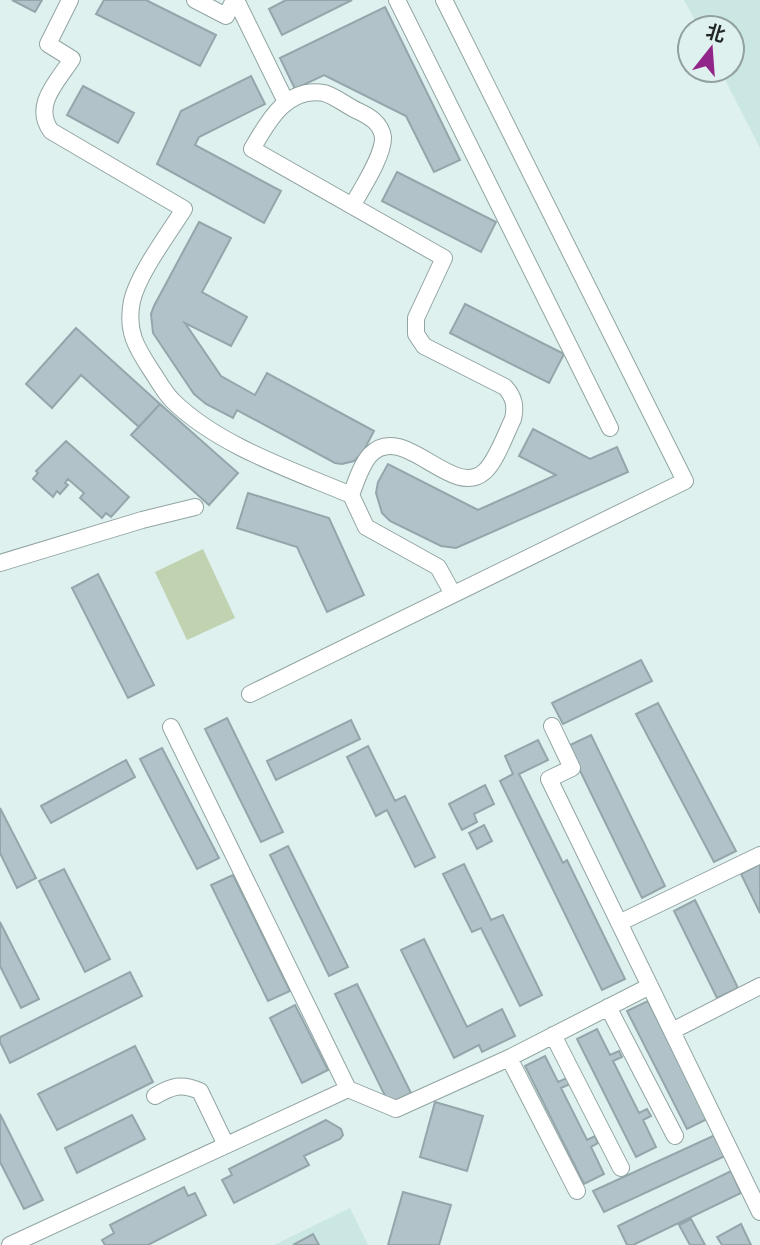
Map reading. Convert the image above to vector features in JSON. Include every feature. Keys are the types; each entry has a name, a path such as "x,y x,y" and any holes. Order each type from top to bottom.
{"street":[{"path":"70,0 48,44 72,59 46,98 43,115 46,124 51,131 184,209 141,279 132,300 130,323 134,345 171,399 200,423 261,457 351,495 366,527 438,567 453,594"},
{"path":"195,0 226,16 235,0"},
{"path":"235,0 286,102"},
{"path":"397,0 610,428"},
{"path":"250,694 685,481 444,0"},
{"path":"351,495 371,454 388,446 406,449 413,455 463,478 477,477 489,468 515,411 514,402 505,387 424,346 416,334 415,318 444,258 352,206 252,149 271,115 286,102 304,95 324,93 369,116 380,129 382,146 352,206"},
{"path":"0,563 142,520 195,507"},
{"path":"552,726 572,768 549,779 760,1212"},
{"path":"171,727 348,1089 396,1110 509,1058 650,986"},
{"path":"620,923 760,855"},
{"path":"672,1031 760,986"},
{"path":"608,1007 675,1136"},
{"path":"553,1035 621,1168"},
{"path":"509,1058 577,1191"},
{"path":"155,1096 173,1085 200,1091 226,1145"},
{"path":"10,1245 348,1089"}],"shaded area":[{"path":"684,0 760,0 760,148 727,84 746,84 746,14 692,14"},
{"path":"350,1208 368,1245 274,1245"}],"green space":[{"path":"203,549 235,618 187,640 155,572"}],"building":[{"path":"12,0 42,0 35,12"},
{"path":"104,0 146,0 216,35 200,66 96,14"},
{"path":"286,0 352,0 282,35 269,9"},
{"path":"385,7 460,160 434,172 406,116 324,75 295,89 280,58"},
{"path":"251,76 265,104 199,137 195,145 281,191 264,223 157,164 181,111"},
{"path":"83,86 134,113 118,143 67,115"},
{"path":"397,172 496,222 481,252 382,201"},
{"path":"199,222 231,238 202,292 247,317 231,346 185,323 221,376 255,395 267,373 374,431 363,452 354,461 335,463 237,410 233,418 206,404 194,394 153,333 151,314 154,306"},
{"path":"465,304 564,354 549,383 450,333"},
{"path":"76,328 160,404 139,427 81,375 52,408 26,384"},
{"path":"160,404 238,473 209,505 131,435"},
{"path":"533,429 590,459 617,447 628,472 456,548 441,546 390,521 382,513 376,493 378,482 388,464 478,510 556,475 519,456"},
{"path":"66,441 129,497 111,517 106,513 102,518 80,498 84,493 68,479 65,483 68,485 60,494 57,491 53,497 33,479 38,473 36,471"},
{"path":"248,493 329,518 364,595 327,612 297,547 237,528"},
{"path":"98,574 154,685 128,698 72,588"},
{"path":"641,660 652,681 563,724 552,703"},
{"path":"658,703 736,851 714,862 636,714"},
{"path":"227,718 283,832 261,842 205,729"},
{"path":"351,720 360,739 276,780 267,761"},
{"path":"591,735 665,886 642,898 568,746"},
{"path":"538,740 548,760 519,774 563,863 567,860 625,979 602,990 500,781 513,774 505,756"},
{"path":"368,746 395,801 405,796 435,857 415,867 387,810 376,816 347,757"},
{"path":"162,748 219,858 197,869 140,759"},
{"path":"126,760 135,777 51,823 41,806"},
{"path":"485,785 494,804 474,814 477,822 462,830 449,804"},
{"path":"0,808 36,878 17,888 0,853"},
{"path":"484,825 492,841 477,849 469,833"},
{"path":"288,846 348,967 329,976 270,855"},
{"path":"464,864 491,920 503,915 542,995 520,1006 481,928 472,932 443,874"},
{"path":"760,864 760,913 741,874"},
{"path":"64,869 110,959 85,972 39,881"},
{"path":"233,875 290,991 268,1001 211,885"},
{"path":"695,900 738,988 717,998 674,911"},
{"path":"0,922 39,999 21,1008 0,966"},
{"path":"424,939 467,1027 502,1009 515,1036 482,1052 479,1045 454,1058 401,950"},
{"path":"130,972 142,996 10,1063 0,1037"},
{"path":"357,984 411,1093 389,1104 335,994"},
{"path":"648,1001 707,1119 687,1129 627,1011"},
{"path":"295,1005 328,1070 302,1083 270,1018"},
{"path":"597,1029 610,1055 619,1051 622,1057 613,1061 639,1113 647,1109 651,1116 643,1120 656,1147 636,1157 577,1039"},
{"path":"135,1046 153,1082 57,1130 38,1094"},
{"path":"545,1056 558,1082 567,1078 570,1084 561,1088 587,1140 595,1136 598,1143 591,1147 604,1174 584,1184 525,1066"},
{"path":"435,1102 483,1116 467,1171 420,1157"},
{"path":"0,1114 43,1200 24,1209 0,1162"},
{"path":"132,1115 145,1139 77,1173 65,1148"},
{"path":"326,1120 341,1129 343,1135 340,1139 304,1156 309,1165 234,1203 222,1180 232,1175 229,1169"},
{"path":"715,1135 725,1156 604,1212 593,1191"},
{"path":"731,1171 741,1193 633,1245 627,1245 618,1226"},
{"path":"184,1187 188,1196 195,1193 206,1215 148,1245 105,1245 102,1240 114,1233 110,1225"},
{"path":"403,1192 451,1205 439,1245 388,1245"},
{"path":"691,1219 705,1245 690,1245 679,1225"},
{"path":"741,1224 751,1245 722,1245 717,1237"},
{"path":"313,1234 319,1245 293,1245"}]}
